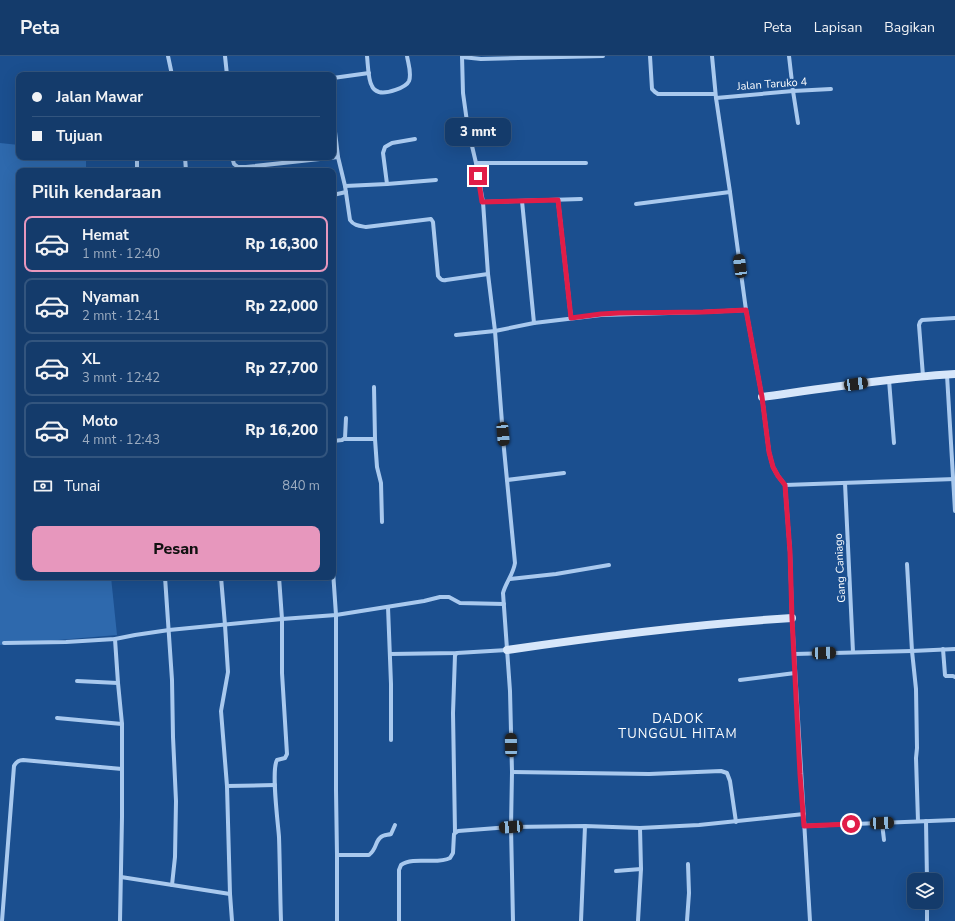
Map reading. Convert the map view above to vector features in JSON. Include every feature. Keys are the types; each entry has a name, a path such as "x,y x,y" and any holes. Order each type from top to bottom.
{"street":[{"path":"168,56 171,72"},
{"path":"225,56 227,72"},
{"path":"367,56 370,83 372,88 377,92 402,88 407,84 410,75 407,56"},
{"path":"513,921 510,691 503,593 504,588 513,573 515,562 482,202 463,93 462,56 480,59 505,57 603,56"},
{"name":"Jalan Taruko 4","path":"650,56 652,89 658,94 715,96 831,90"},
{"path":"712,56 715,96 746,310 762,397 769,452 773,467 785,485 790,552 800,774 804,814 810,921"},
{"path":"789,56 798,123"},
{"path":"336,78 369,73"},
{"path":"387,184 383,153 385,147 392,143 415,139"},
{"path":"336,141 338,157 346,186 350,220 356,225 366,227 429,218 433,222 438,276 442,280 488,274"},
{"path":"233,160 234,164 238,167 310,160"},
{"path":"476,163 586,163"},
{"path":"346,186 436,180"},
{"path":"336,194 346,192"},
{"path":"636,204 730,192"},
{"path":"482,202 522,202 581,199"},
{"path":"558,200 571,318"},
{"path":"522,202 534,323"},
{"path":"456,335 495,331 534,323 601,314 746,310"},
{"path":"924,376 919,325 920,322 922,320 955,318"},
{"path":"762,397 890,379 951,374 955,511"},
{"path":"890,379 894,442"},
{"path":"374,387 375,439 377,467 381,484 382,522"},
{"path":"345,439 346,418"},
{"path":"336,440 375,439"},
{"path":"507,480 564,473"},
{"path":"785,485 954,479"},
{"name":"Gang Caniago","path":"846,483 853,652"},
{"path":"907,564 912,651 916,689 918,821"},
{"path":"510,579 556,574 609,565"},
{"path":"165,580 172,680 176,817 175,857 172,885"},
{"path":"221,580 228,672 221,711 227,786 232,921"},
{"path":"279,580 282,619 282,673 287,754 285,758 277,760 275,763 281,921"},
{"path":"334,580 336,615 336,790 338,855 337,921"},
{"path":"4,643 66,642 115,639 135,634 169,630 336,615 424,601 440,597 449,597 460,603 504,604"},
{"path":"388,607 391,684 391,740"},
{"path":"390,654 457,653 507,650 726,622 792,618"},
{"path":"115,639 122,724 120,921"},
{"path":"943,649 945,675 955,677"},
{"path":"794,654 955,649"},
{"path":"399,921 399,870 401,865 409,862 442,861 450,858 453,853 454,835 456,832 453,713 457,653"},
{"path":"740,680 795,673"},
{"path":"77,681 118,683"},
{"path":"57,718 122,724"},
{"path":"2,921 15,764 18,761 23,760 122,769"},
{"path":"512,772 649,774 721,771 727,773 730,781 736,822"},
{"path":"227,786 275,784"},
{"path":"456,832 464,830 511,827 585,826 640,828 699,825 804,814"},
{"path":"926,820 927,873"},
{"path":"804,826 955,820"},
{"path":"882,823 884,840"},
{"path":"338,855 369,855 374,850 379,838 391,834 395,825"},
{"path":"581,921 585,826"},
{"path":"638,921 641,869 640,828"},
{"path":"687,921 689,893 688,864"},
{"path":"616,871 641,869"},
{"path":"121,877 230,894"},
{"path":"927,909 927,921"}],"shaded area":[{"path":"0,143 16,145 16,160 86,160 86,168 16,168 16,580 111,580 117,635 0,645"}],"district":[{"name":"DADOK TUNGGUL HITAM","path":"678,726"}],"route":[{"path":"478,176 482,202 558,200 571,318 619,313 746,310 762,397 769,452 773,467 785,485 790,552 792,618 804,826 851,824"}]}
